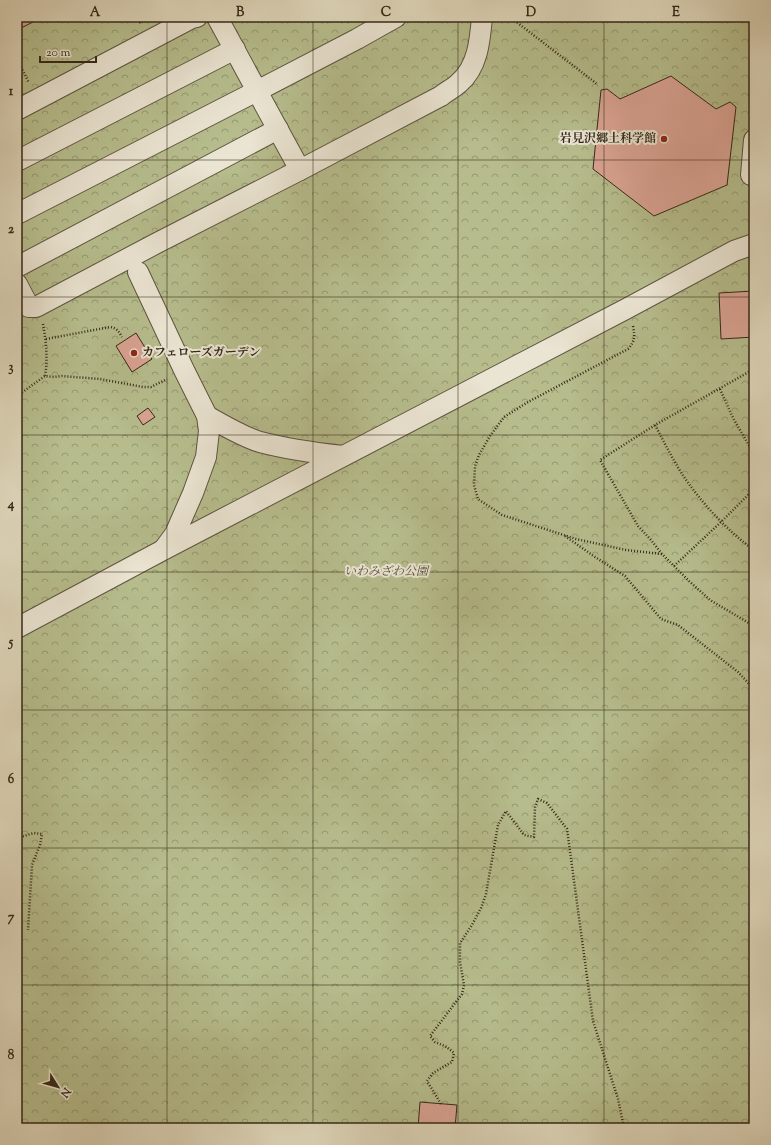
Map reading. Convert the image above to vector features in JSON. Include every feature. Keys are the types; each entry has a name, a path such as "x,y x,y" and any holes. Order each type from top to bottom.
{"lane":[{"path":"17,110 192,18 197,17"},
{"path":"217,17 300,170"},
{"path":"17,214 257,91 396,17"},
{"path":"17,284 29,307 36,307 441,96 460,82 470,70 477,53 481,34 482,17"},
{"path":"17,161 235,49"},
{"path":"17,267 278,129"},
{"path":"751,175 754,140"},
{"path":"17,628 734,251 754,244"},
{"path":"138,272 207,416 209,431 206,457 193,493 175,534 163,550"},
{"path":"207,416 227,428 259,442 314,453 343,456"}],"path":[{"path":"510,17 597,84"},
{"path":"17,59 32,87"},
{"path":"624,310 632,324 634,342 628,349 528,402 504,417 490,436 479,455 475,466 474,485 478,498 502,515 563,535 626,550 662,554"},
{"path":"43,322 46,340 45,376"},
{"path":"17,326 21,334"},
{"path":"46,340 110,327 118,330 122,337"},
{"path":"754,369 655,425 600,460 638,526 662,554 710,600 754,626"},
{"path":"17,396 45,376 100,379 151,387 184,370"},
{"path":"720,389 733,418 754,454"},
{"path":"655,425 683,475 721,522 754,550"},
{"path":"674,566 754,489"},
{"path":"563,535 595,558 625,576 661,619 678,625 738,672 754,689"},
{"path":"440,1104 427,1081 433,1073 452,1062 454,1053 447,1047 435,1042 430,1036 462,994 464,985 460,962 460,943 472,925 481,908 486,894 498,825 506,811 524,836 534,837 535,807 538,798 547,803 567,829 593,1021 618,1099 624,1128"},
{"path":"17,838 34,833 42,834 40,845 32,865 28,930"}],"green space":[{"name":"いわみざわ公園","path":"17,17 754,17 754,1128 17,1128"}],"building":[{"path":"17,17 43,17 17,30"},
{"name":"岩見沢郷土科学館","path":"671,76 716,109 730,102 736,107 727,185 654,216 593,169 601,90 607,89 620,99"},
{"path":"754,291 754,337 721,339 719,293"},
{"name":"カフェローズガーデン","path":"136,333 152,359 132,372 116,346"},
{"path":"148,408 155,417 143,425 137,416"},
{"path":"420,1102 457,1105 455,1128 418,1128"}],"place":[{"name":"岩見沢郷土科学館","path":"664,139"},
{"name":"カフェローズガーデン","path":"134,353"}]}
